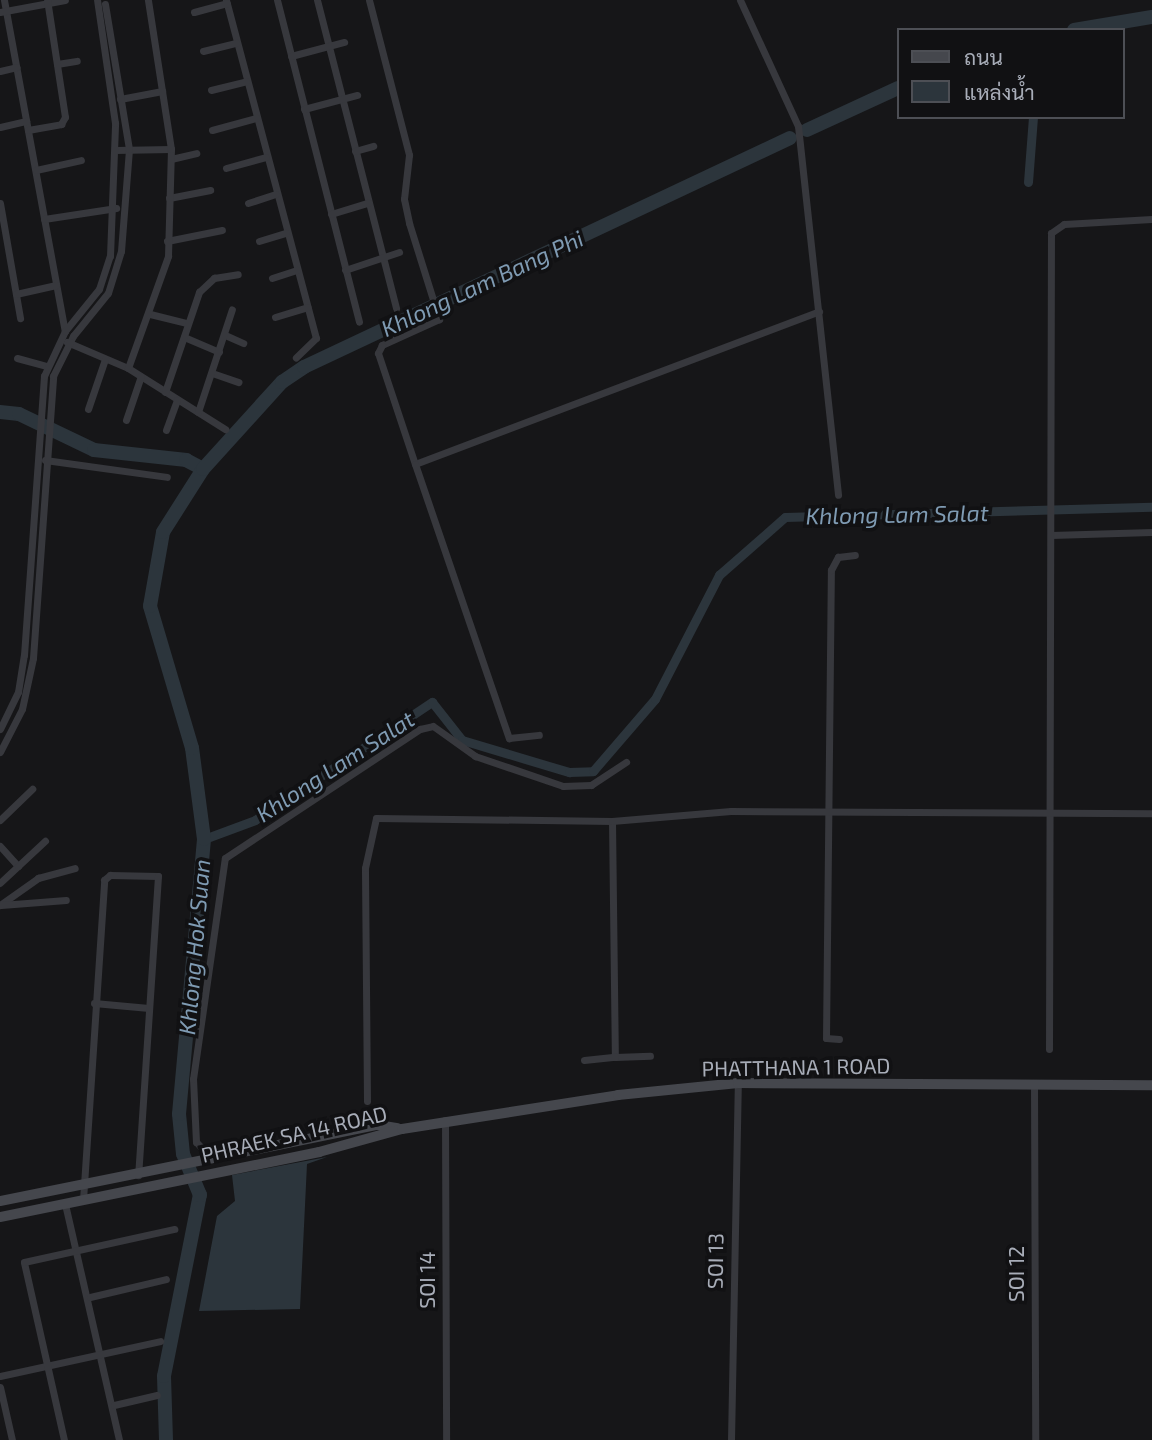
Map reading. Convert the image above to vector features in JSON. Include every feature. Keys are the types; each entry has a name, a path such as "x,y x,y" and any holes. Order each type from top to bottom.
{"main road":[{"name":"PHATTHANA 1 ROAD","path":"401,1129 444,1120 738,1083 1152,1085"},
{"name":"PHRAEK SA 14 ROAD","path":"0,1201 401,1129"},
{"name":"PHRAEK SA 14 ROAD","path":"0,1217 171,1182 210,1165"}],"street":[{"path":"4,0 3,11 17,67 65,331"},
{"path":"3,11 47,1 65,0"},
{"path":"128,368 166,268 172,149 148,0"},
{"path":"287,0 278,1 359,322"},
{"path":"317,0 396,307"},
{"path":"369,0 409,155 404,199 409,223 439,319 382,345 378,353 509,738 539,736"},
{"path":"740,0 797,125 838,495"},
{"path":"28,130 64,121 47,1"},
{"path":"0,752 22,709 33,658 53,376 69,343 113,284 124,208 129,149 123,99 102,1"},
{"path":"0,729 18,692 24,655 46,366 65,331 103,280 113,208 115,150 102,1"},
{"path":"194,12 226,1 316,342 296,357"},
{"path":"291,56 344,42"},
{"path":"204,51 236,43"},
{"path":"57,64 77,61"},
{"path":"0,71 17,67"},
{"path":"211,90 246,81"},
{"path":"112,100 162,91"},
{"path":"304,109 357,95"},
{"path":"212,130 256,118"},
{"path":"0,127 26,121"},
{"path":"355,151 373,146"},
{"path":"115,150 172,149"},
{"path":"171,159 196,153"},
{"path":"226,168 266,157"},
{"path":"36,170 81,160"},
{"path":"169,198 210,190"},
{"path":"248,203 276,194"},
{"path":"0,204 20,318"},
{"path":"331,214 368,204"},
{"path":"44,219 124,208"},
{"path":"1049,1049 1047,813 1051,233 1064,223 1152,219"},
{"path":"167,240 222,230"},
{"path":"258,241 286,233"},
{"path":"345,270 399,252"},
{"path":"272,278 297,270"},
{"path":"165,391 187,323 205,284 238,274"},
{"path":"16,294 57,285"},
{"path":"275,317 307,307"},
{"path":"198,412 232,309"},
{"path":"415,464 819,311"},
{"path":"150,314 187,323"},
{"path":"225,335 243,343"},
{"path":"184,337 219,352"},
{"path":"60,340 128,368 225,429"},
{"path":"17,358 46,366"},
{"path":"88,409 105,359"},
{"path":"212,373 238,382"},
{"path":"126,420 141,376"},
{"path":"166,430 177,400"},
{"path":"38,458 167,477"},
{"path":"1051,535 1152,532"},
{"path":"826,1038 831,570 838,557 855,555"},
{"path":"30,567 40,567"},
{"path":"24,655 33,658"},
{"path":"210,1165 196,1142 193,1079 225,858 420,729 433,726 475,756 563,786 592,785 626,762"},
{"path":"0,820 32,789"},
{"path":"367,1101 365,868 376,818 612,821 827,811 1152,813"},
{"path":"612,821 615,1057"},
{"path":"0,883 45,841"},
{"path":"0,846 18,866"},
{"path":"0,905 38,878 75,868"},
{"path":"83,1200 81,1186 106,876 157,874 138,1175"},
{"path":"0,905 66,900"},
{"path":"94,1003 149,1008"},
{"path":"817,1038 839,1039"},
{"path":"584,1060 650,1056"},
{"name":"SOI 13","path":"731,1440 738,1083"},
{"name":"SOI 12","path":"1034,1085 1035,1440"},
{"name":"SOI 14","path":"444,1120 446,1440"},
{"path":"65,1204 80,1249 114,1405 119,1440"},
{"path":"64,1440 24,1262 174,1229"},
{"path":"90,1297 166,1279"},
{"path":"0,1376 160,1341"},
{"path":"0,1387 12,1440"},
{"path":"114,1405 158,1395"}],"water":[{"path":"327,1157 307,1164 300,1309 199,1311 217,1216 235,1201 232,1175"}],"waterway":[{"name":"Khlong Lam Bang Phi","path":"1086,28 1152,17"},
{"name":"Khlong Lam Bang Phi","path":"807,130 897,88"},
{"path":"1028,182 1033,119"},
{"name":"Khlong Hok Suan","path":"166,1440 164,1376 200,1195 183,1154 179,1114 204,839 192,748 150,606 163,532 203,469 282,382 304,367 790,138"},
{"path":"0,412 19,414 94,450 186,460 203,469"},
{"name":"Khlong Lam Salat","path":"204,839 255,820 432,702 462,740 569,772 593,771 655,699 719,575 785,517 1152,507"}]}
